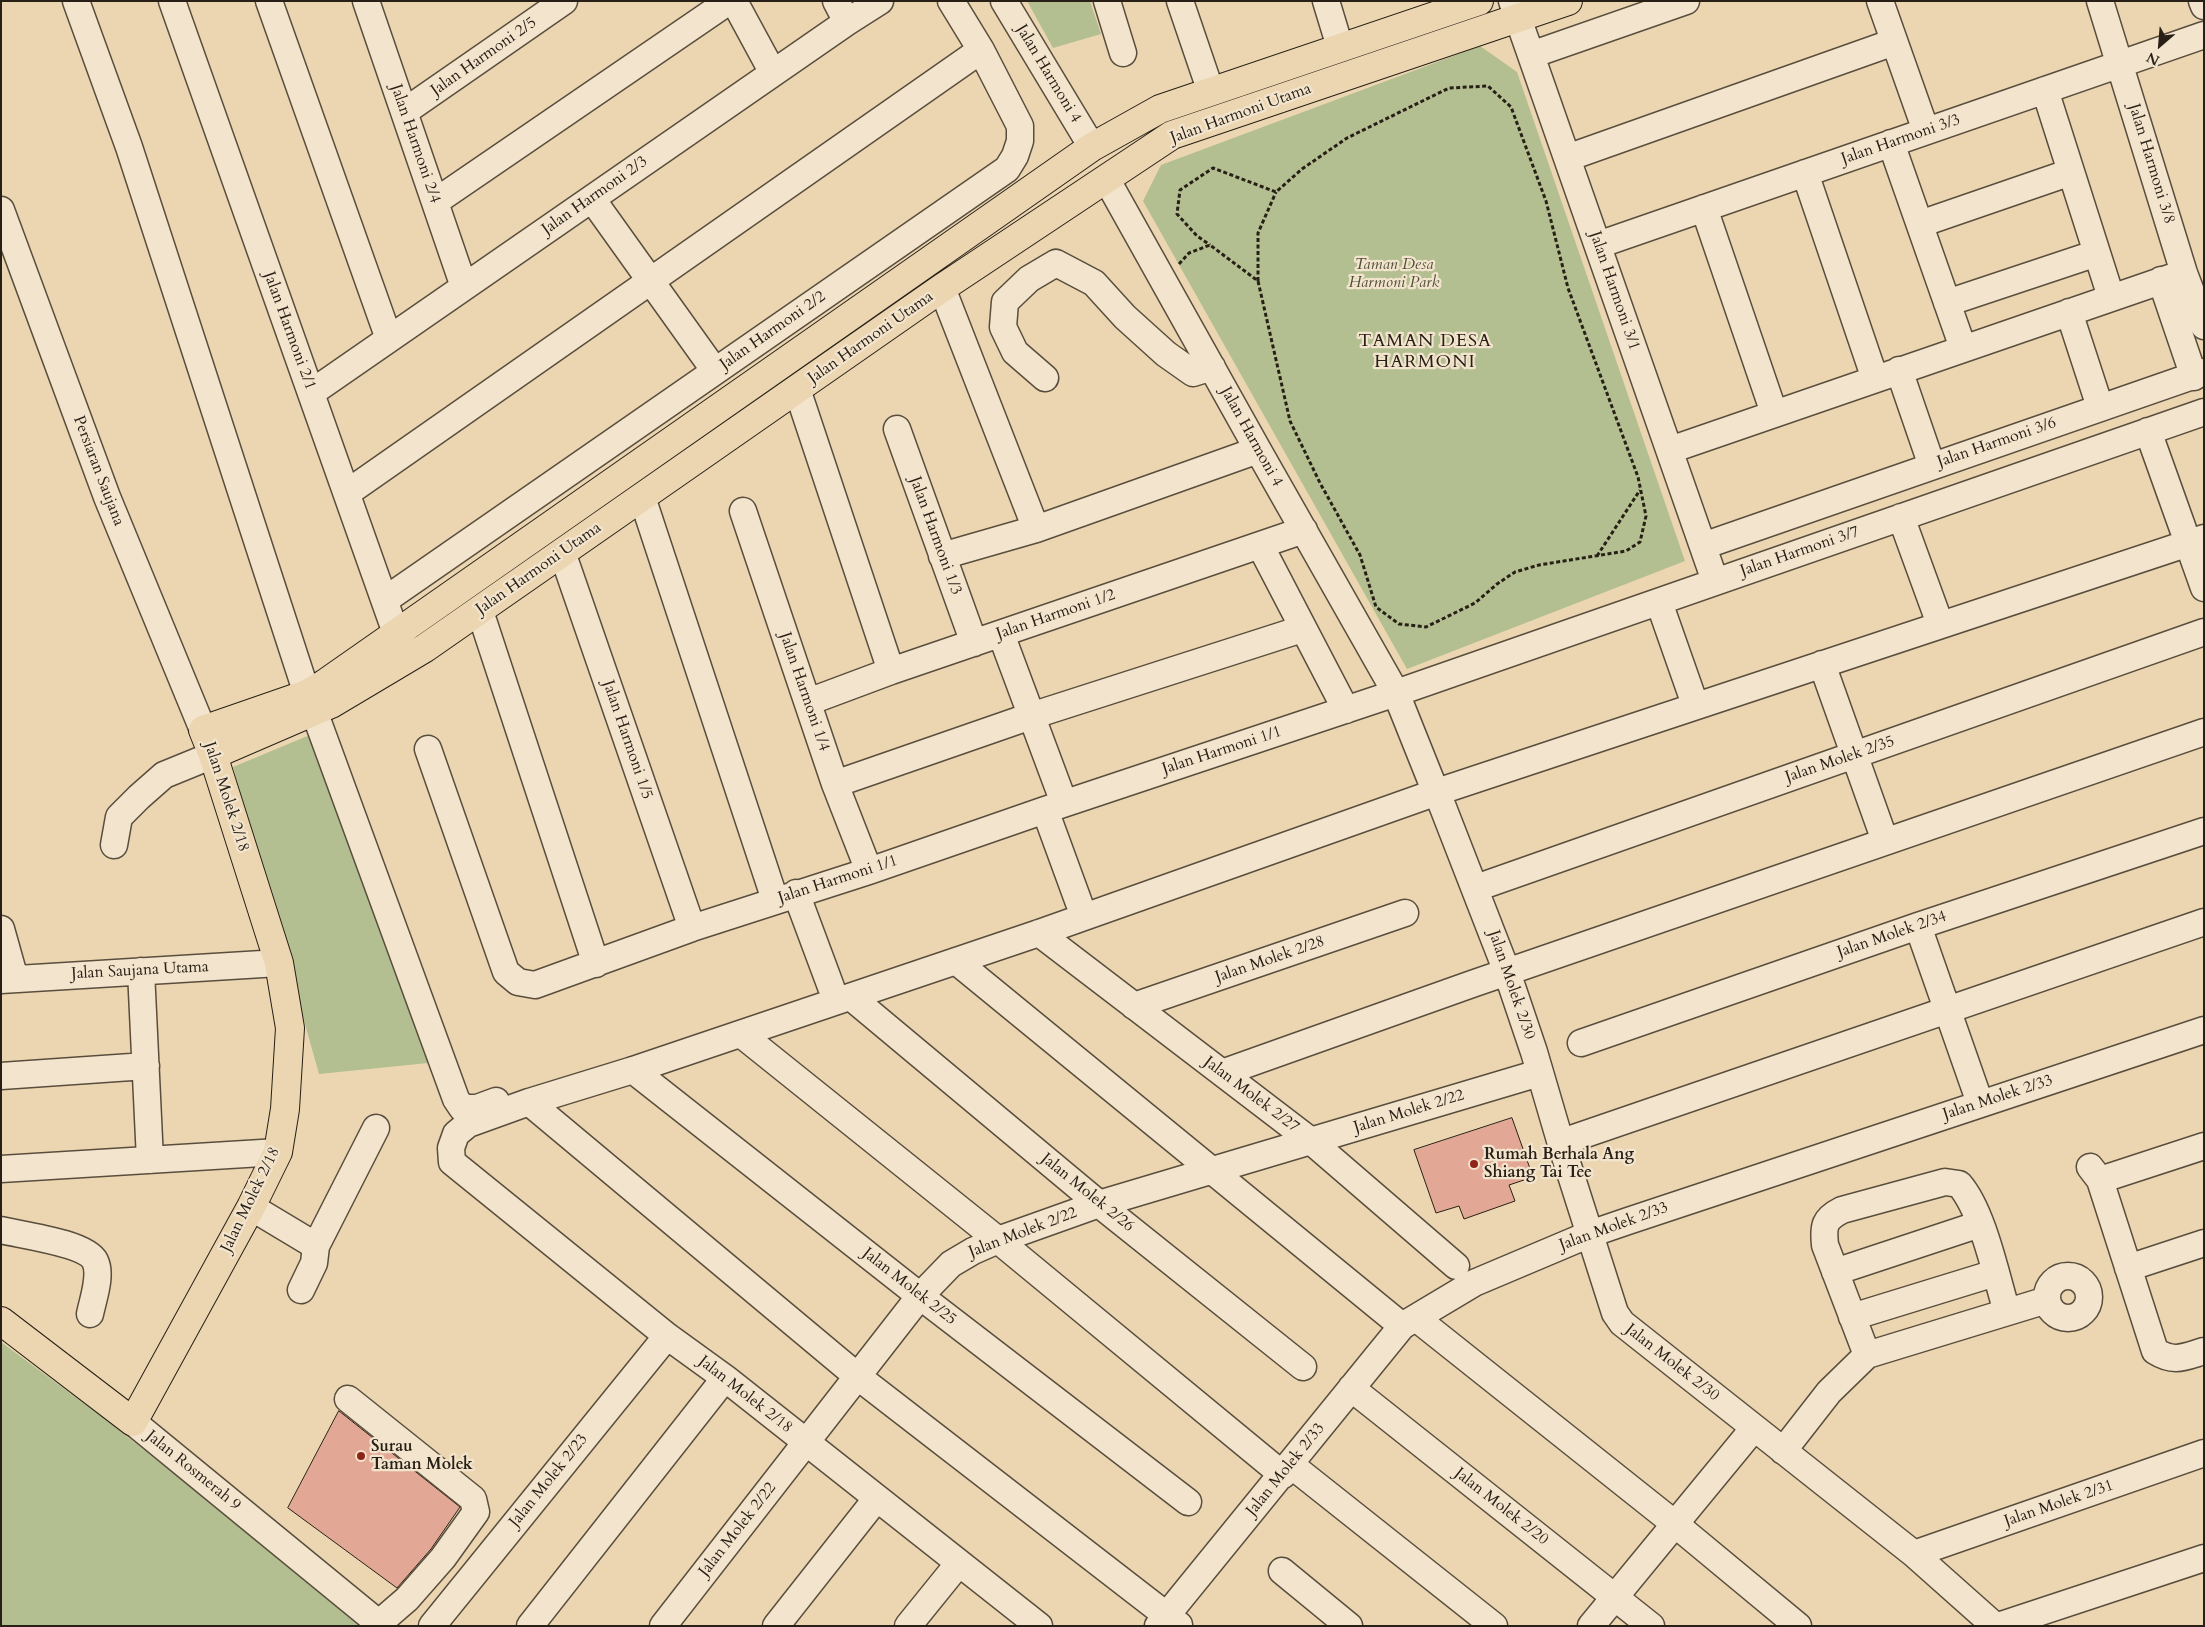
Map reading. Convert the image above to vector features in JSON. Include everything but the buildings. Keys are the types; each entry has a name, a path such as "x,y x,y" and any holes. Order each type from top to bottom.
{"main road":[{"name":"Jalan Harmoni Utama","path":"401,648 553,523 1092,147 1160,109 1479,1"},
{"name":"Jalan Harmoni Utama","path":"213,755 310,702 401,648 480,611 942,288 1172,135 1515,10 1568,1"},
{"name":"Jalan Harmoni Utama","path":"203,730 310,702"},
{"name":"Jalan Molek 2/18","path":"133,1422 251,1207 278,1152 285,1109 290,1028 279,963 213,755 203,730"},
{"name":"Jalan Rosmerah 9","path":"1,1321 133,1422"}],"street":[{"path":"76,1 129,147 310,702 456,1099 462,1108 477,1108 841,992 956,961 1039,933 1435,787 1692,696 1936,613 2195,533"},
{"name":"Jalan Harmoni 2/1","path":"173,1 401,648"},
{"path":"269,1 389,339"},
{"name":"Jalan Harmoni 2/5","path":"404,112 564,1"},
{"path":"435,202 729,1"},
{"path":"734,1 773,73"},
{"name":"Jalan Harmoni 2/3","path":"311,393 773,73 841,11 880,1"},
{"name":"Jalan Harmoni 2/2","path":"385,600 1007,169 1015,156 1020,142 1020,126 981,50 951,1"},
{"name":"Jalan Harmoni 4","path":"1004,1 1092,147"},
{"path":"1107,1 1123,53"},
{"path":"1180,1 1210,92"},
{"path":"1326,1 1340,47"},
{"path":"1531,55 1686,1"},
{"path":"1880,1 1926,131"},
{"name":"Jalan Harmoni 3/8","path":"2100,1 2120,64 2173,277 2204,326"},
{"path":"2202,1 2204,6"},
{"name":"Jalan Harmoni 2/4","path":"372,4 404,112 464,288"},
{"name":"Jalan Harmoni 3/1","path":"1515,10 1715,581"},
{"name":"Jalan Harmoni 3/3","path":"1598,245 2204,35"},
{"path":"1567,158 1894,42"},
{"path":"347,493 981,50"},
{"path":"2045,90 2111,297"},
{"path":"1891,143 1963,348"},
{"path":"1920,224 2071,172"},
{"path":"1805,173 1887,374 1932,466"},
{"name":"Jalan Harmoni 4","path":"1107,180 1396,693 1435,787"},
{"path":"592,198 715,371"},
{"path":"1704,208 1774,413"},
{"name":"Persiaran Saujana","path":"1,210 107,496 203,730"},
{"path":"1947,303 2097,253"},
{"path":"1045,378 1015,352 1003,327 1006,302 1029,279 1056,263 1094,283 1132,323 1166,354 1193,373 1212,367"},
{"path":"1670,450 2173,277"},
{"name":"Jalan Harmoni 3/6","path":"1704,546 2199,374 2173,277"},
{"path":"942,288 1036,529"},
{"path":"2070,312 2100,407"},
{"path":"797,390 890,671"},
{"name":"Jalan Harmoni 3/7","path":"1396,693 2204,412"},
{"name":"Jalan Harmoni 1/3","path":"896,430 974,643"},
{"path":"2148,431 2195,533 2204,588"},
{"path":"942,556 1036,529 1258,450"},
{"path":"642,497 785,897 841,992"},
{"name":"Jalan Harmoni 1/4","path":"742,511 835,784 869,871"},
{"path":"1901,516 1936,613"},
{"name":"Jalan Harmoni 1/2","path":"808,702 890,671 1304,530"},
{"path":"529,1102 741,1034 841,992 1079,903 1822,664 2195,533"},
{"path":"1260,545 1302,630 1346,710"},
{"name":"Jalan Harmoni 1/5","path":"562,552 692,928"},
{"path":"1659,602 1692,696"},
{"path":"480,611 596,964"},
{"path":"835,784 1031,716 1302,630"},
{"name":"Jalan Molek 2/35","path":"1476,888 2204,632"},
{"path":"1001,634 1031,716 1079,903"},
{"path":"1822,664 1885,841"},
{"name":"Jalan Harmoni 1/1","path":"428,750 506,972 518,982 535,985 692,928 869,871 1055,806 1396,693"},
{"path":"1222,1073 1507,972 2204,732"},
{"path":"114,845 119,817 145,791 164,775 213,755"},
{"name":"Jalan Molek 2/30","path":"1435,787 1476,888 1507,972 1615,1313 1622,1323 1914,1554 1997,1626"},
{"name":"Jalan Molek 2/34","path":"1581,1043 1918,926 2204,831"},
{"name":"Jalan Molek 2/28","path":"1134,1006 1405,913"},
{"path":"1561,1144 1947,1009 2204,922"},
{"path":"1918,926 1980,1104"},
{"path":"1,929 8,979"},
{"name":"Jalan Molek 2/27","path":"1039,933 1311,1141 1456,1266"},
{"path":"956,961 1212,1171 1675,1524 1798,1626"},
{"name":"Jalan Saujana Utama","path":"8,979 279,963"},
{"path":"141,971 150,1160"},
{"name":"Jalan Molek 2/26","path":"841,992 1099,1204 1302,1367"},
{"name":"Jalan Molek 2/33","path":"1168,1622 1351,1388 1409,1322 1474,1283 1590,1234 2204,1030"},
{"path":"741,1034 1287,1470 1494,1626"},
{"path":"1,1076 146,1066"},
{"name":"Jalan Molek 2/25","path":"633,1070 920,1296 1188,1502"},
{"name":"Jalan Molek 2/22","path":"663,1626 920,1296 951,1264 973,1251 998,1240 1099,1204 1539,1073"},
{"path":"529,1102 858,1376 1168,1622"},
{"name":"Jalan Molek 2/18","path":"529,1102 468,1124 456,1134 451,1148 452,1162 667,1336 725,1378 959,1563 1032,1624"},
{"path":"300,1290 314,1263 316,1246 376,1128"},
{"path":"2204,1146 2095,1174 2155,1351 2165,1358 2180,1359 2204,1351"},
{"path":"1,1169 278,1152"},
{"path":"1867,1355 1825,1244 1823,1228 1831,1215 1842,1210 1945,1182 1959,1184 1969,1195 1980,1224 2007,1312"},
{"path":"251,1207 316,1246"},
{"path":"1835,1272 1980,1224"},
{"path":"1,1230 71,1246 82,1250 92,1257 97,1270 90,1314"},
{"path":"2128,1268 2204,1243"},
{"path":"1852,1317 1995,1273"},
{"path":"1783,1451 1829,1392 1867,1355 2047,1300"},
{"name":"Jalan Molek 2/23","path":"432,1626 667,1336"},
{"path":"530,1626 725,1378"},
{"name":"Jalan Molek 2/20","path":"1351,1388 1651,1626"},
{"path":"348,1399 473,1499 476,1512 442,1558 407,1599 380,1625"},
{"name":"Jalan Rosmerah 9","path":"133,1422 380,1625"},
{"path":"1591,1626 1754,1428"},
{"name":"Jalan Molek 2/31","path":"1914,1554 2204,1453"},
{"path":"776,1626 877,1498"},
{"path":"1997,1626 2204,1558"},
{"path":"908,1626 959,1563"},
{"path":"1282,1571 1349,1626"}],"path":[{"path":"1488,86 1511,106 1546,201 1568,288 1641,489 1646,516 1640,542 1626,552 1539,565 1516,572 1497,584 1476,604 1426,627 1399,624 1376,607 1360,555 1320,483 1290,421 1258,282 1258,233 1276,192 1302,169 1347,138 1449,88 1488,86"},
{"path":"1258,282 1197,236 1177,214 1180,190 1213,168 1276,192"},
{"path":"1164,282 1189,253 1210,246"},
{"path":"1597,556 1641,489"}],"green space":[{"path":"1027,1 1090,1 1101,34 1053,48"},
{"name":"Taman Desa Harmoni Park","path":"1480,46 1517,72 1685,561 1407,669 1143,201 1161,165"},
{"path":"317,732 438,1062 319,1074 233,767"},
{"path":"1,1342 101,1416 366,1626 1,1626"}],"place":[{"name":"Rumah Berhala Ang Shiang Tai Tee","path":"1474,1164"},
{"name":"Surau Taman Molek","path":"361,1456"}],"district":[{"name":"TAMAN DESA HARMONI","path":"1425,352"}]}
